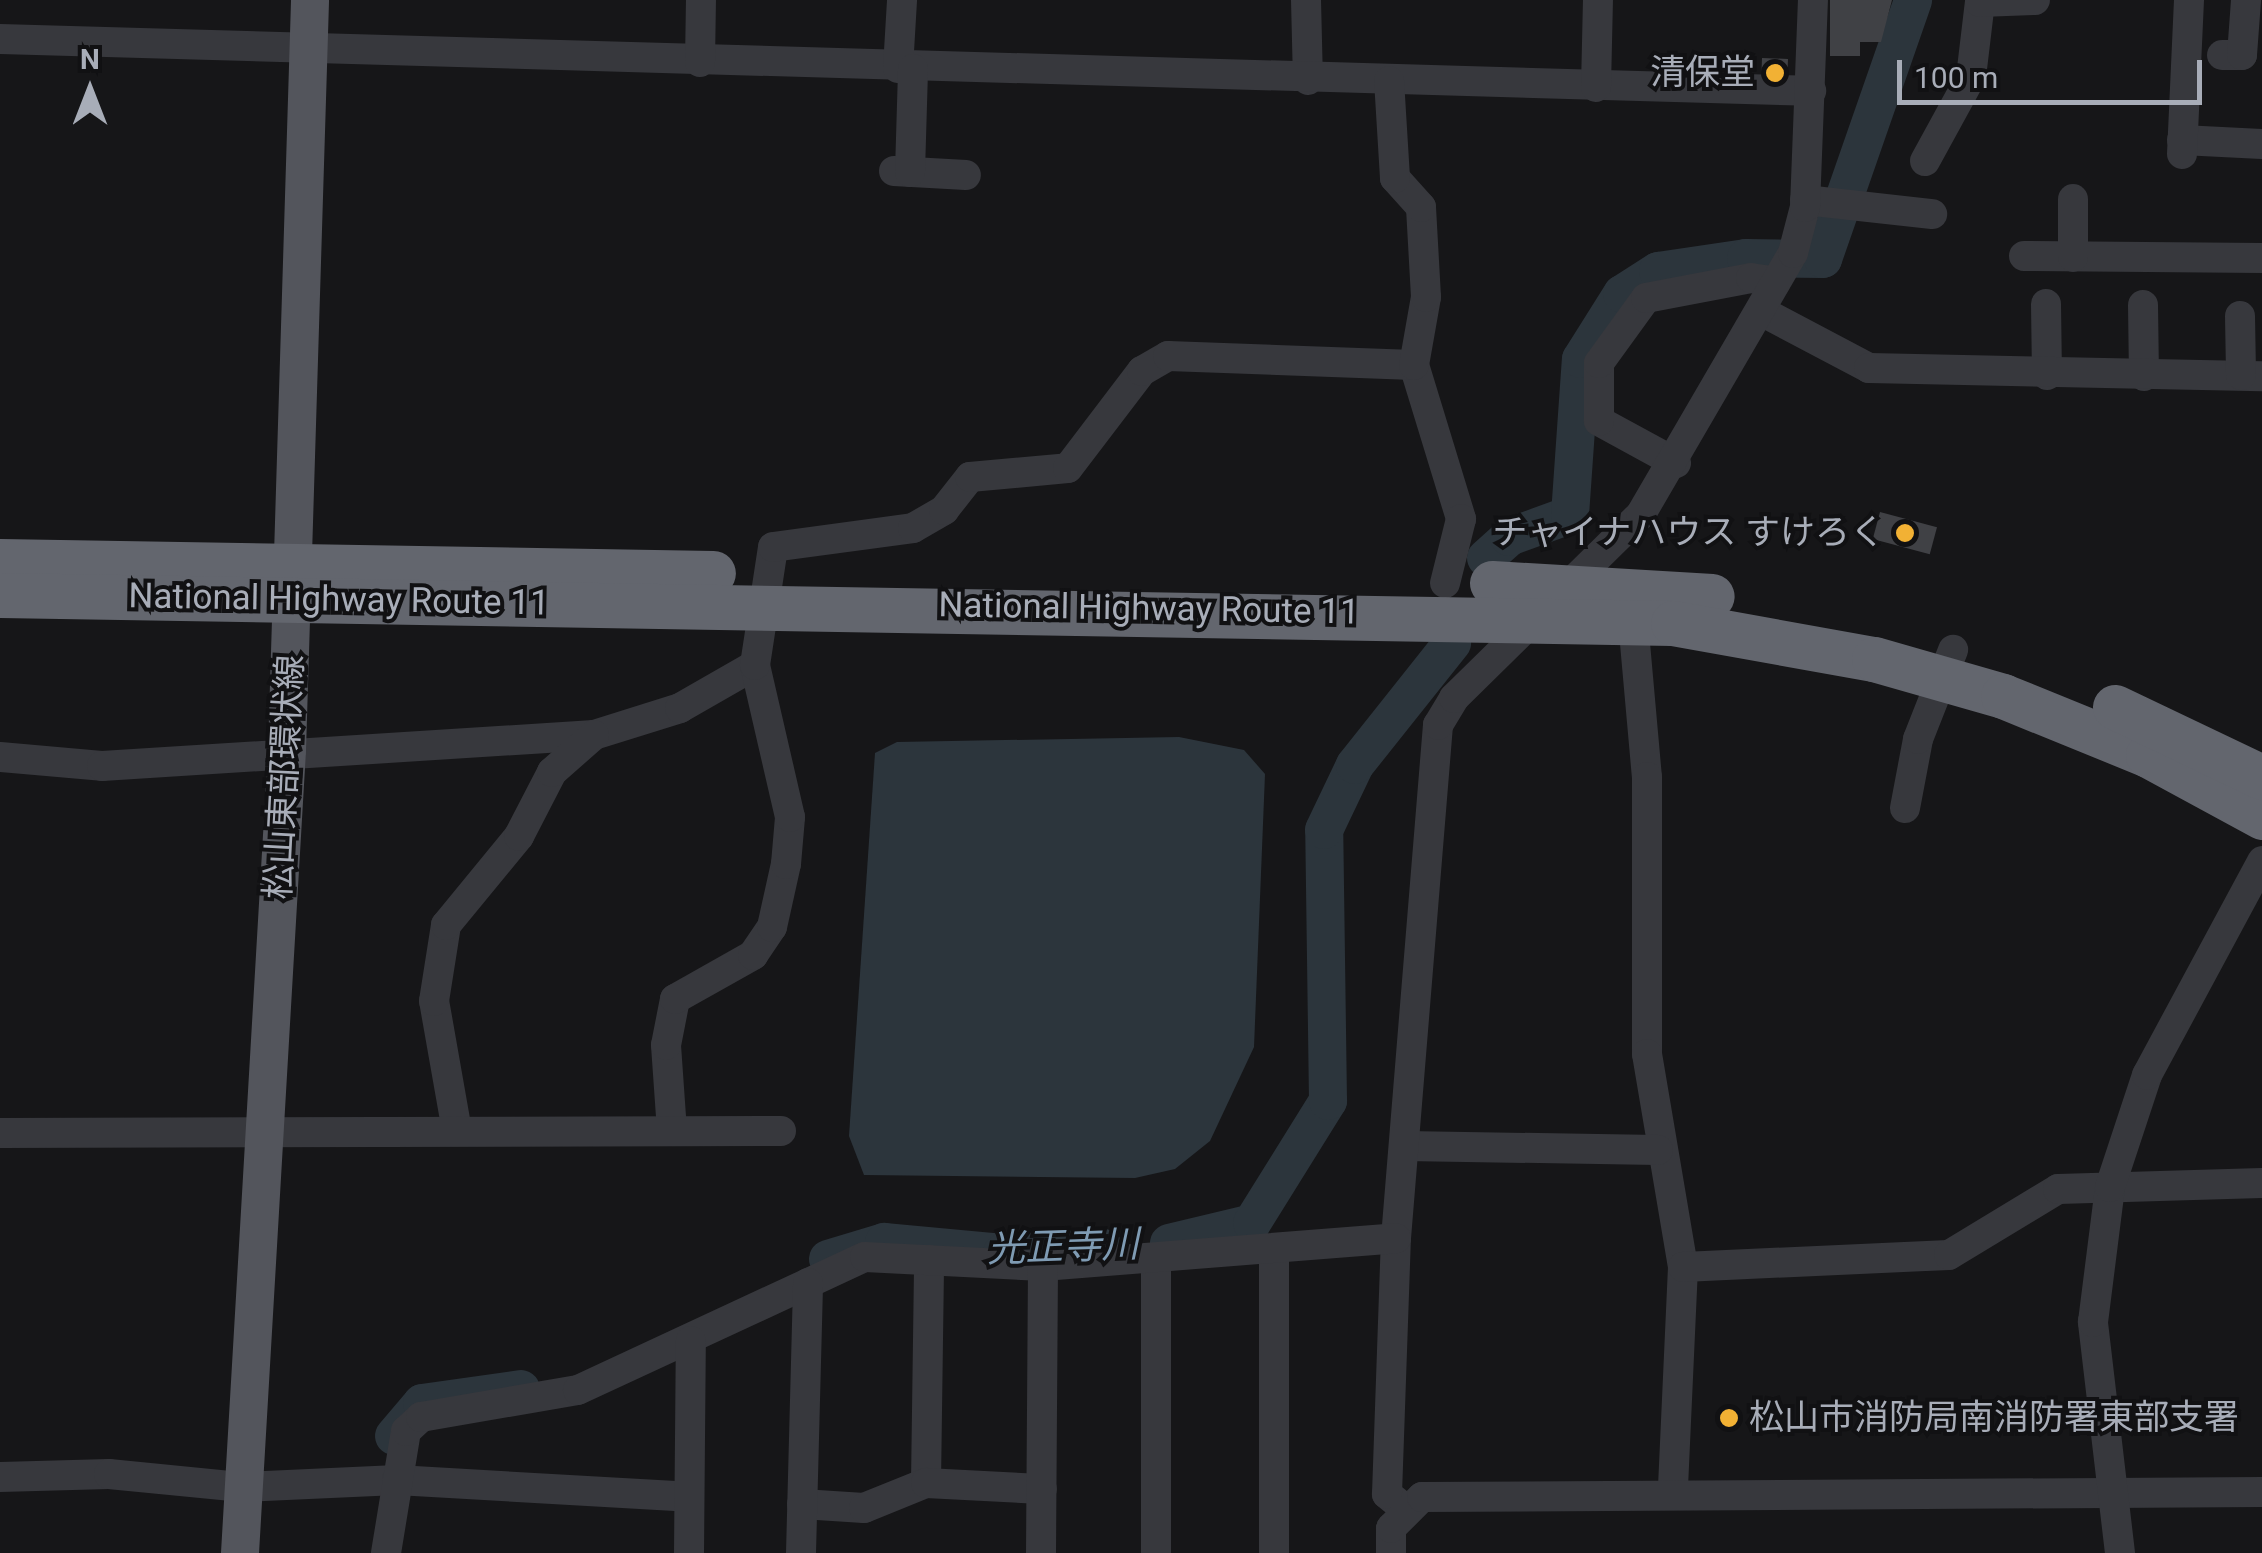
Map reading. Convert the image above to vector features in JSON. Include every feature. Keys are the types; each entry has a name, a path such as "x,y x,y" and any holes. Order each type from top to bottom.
{"highway":[{"name":"National Highway Route 11","path":"0,561 292,582"},
{"name":"National Highway Route 11","path":"0,594 292,582 770,589 1633,620 1731,629 1949,664 2091,696 2262,777"},
{"name":"National Highway Route 11","path":"770,589 1575,584 1736,599 1949,664 2080,724 2262,817"}],"main road":[{"name":"松山東部環状線","path":"240,1553 268,1132 287,750 310,0"}],"street":[{"path":"700,62 701,0"},
{"path":"902,0 906,68 901,172 966,175"},
{"path":"1306,0 1308,80"},
{"path":"1596,88 1598,0"},
{"path":"1404,1508 1387,1494 1396,1238 1438,725 1540,614 1575,584 1676,463 1784,268 1828,202 1811,91 1813,0"},
{"path":"1925,161 1971,76 1980,2 2035,0"},
{"path":"2189,0 2182,147 2262,144"},
{"path":"2222,54 2242,54 2246,0"},
{"path":"0,39 1308,80 1811,91"},
{"path":"1389,81 1395,178 1421,208 1426,297 1414,365 1462,519 1445,583"},
{"path":"2072,256 2073,198"},
{"path":"1828,202 1932,214"},
{"path":"2024,256 2262,258"},
{"path":"1676,463 1599,421 1599,363 1646,298 1784,268"},
{"path":"2046,304 2046,374"},
{"path":"2143,306 2144,376"},
{"path":"1761,312 1869,368 2252,376 2240,316"},
{"path":"672,1131 667,1016 694,984 753,955 772,927 786,864 790,817 755,665 770,589 773,547 784,540 912,528 944,510 970,476 1068,468 1142,371 1168,356 1414,365"},
{"path":"1633,620 1658,1150 1683,1267 1673,1491"},
{"path":"1905,808 1918,739 1949,664"},
{"path":"0,757 102,766 287,750 594,735 680,708 755,665"},
{"path":"457,1131 434,1001 446,924 519,836 552,772 594,735"},
{"path":"2120,1553 2110,1495 2093,1322 2110,1187 2147,1075 2262,862"},
{"path":"0,1133 781,1131"},
{"path":"1404,1146 1658,1150"},
{"path":"1683,1267 1949,1255 1983,1243 2018,1206 2058,1189 2262,1182"},
{"path":"386,1553 406,1431 421,1417 578,1390 865,1258 1043,1266 1274,1252 1396,1238"},
{"path":"1274,1252 1274,1553"},
{"path":"926,1482 929,1260"},
{"path":"1156,1260 1156,1553"},
{"path":"1041,1553 1043,1266"},
{"path":"800,1553 808,1282"},
{"path":"689,1553 691,1341"},
{"path":"0,1477 109,1474 242,1487 396,1480 689,1498"},
{"path":"802,1504 864,1508 926,1482 1042,1489"},
{"path":"1391,1553 1391,1528 1404,1508 1422,1497 1673,1491 2110,1495 2262,1492"}],"shaded area":[{"path":"1179,737 1244,750 1265,774 1254,1047 1210,1141 1175,1169 1135,1178 864,1175 849,1136 875,753 897,742"}],"building":[{"path":"1830,0 1892,0 1881,42 1860,42 1860,56 1830,56"},
{"name":"清保堂","path":"1762,58 1788,59 1787,89 1761,88"},
{"name":"チャイナハウス すけろく","path":"1880,512 1937,527 1930,554 1873,539"}],"waterway":[{"name":"光正寺川","path":"1486,558 1509,537 1570,515 1581,359 1622,294 1658,271 1746,258 1823,259 1913,0"},
{"name":"光正寺川","path":"1169,1243 1252,1223 1328,1101 1324,830 1355,765 1452,643"},
{"name":"光正寺川","path":"828,1259 884,1242 1002,1253 1104,1248"},
{"name":"光正寺川","path":"394,1436 422,1403 521,1389"}],"place":[{"name":"清保堂","path":"1775,73"},
{"name":"チャイナハウス すけろく","path":"1905,533"},
{"name":"松山市消防局南消防署東部支署","path":"1729,1418"}]}
